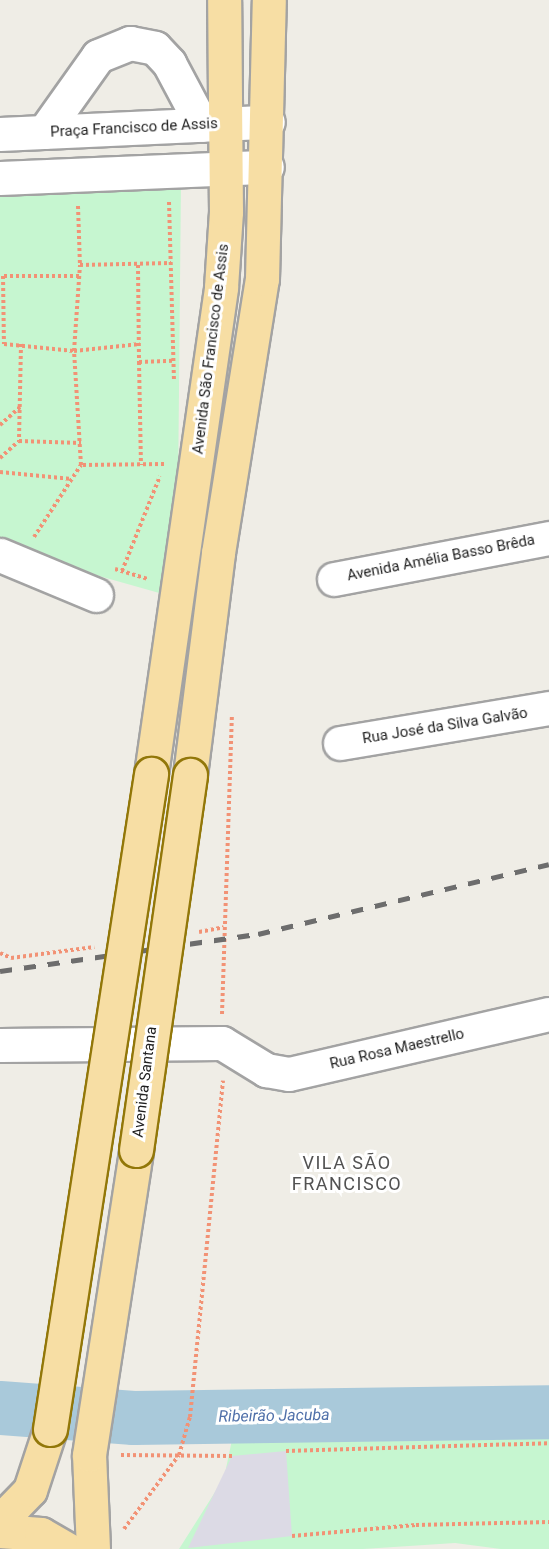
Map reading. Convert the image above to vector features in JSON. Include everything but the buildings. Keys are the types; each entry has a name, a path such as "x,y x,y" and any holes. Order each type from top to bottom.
{"main road":[{"name":"Avenida São Francisco de Assis","path":"0,1521 30,1490 50,1429 151,774 225,244 226,169 214,124 224,0"},
{"path":"267,167 269,0"},
{"name":"Avenida Santana","path":"106,1543 91,1445 190,775 210,614 262,279 267,167"},
{"path":"0,1531 41,1534 67,1549"}],"street":[{"path":"44,132 98,56 129,43 155,48 170,63 214,124"},
{"name":"Praça Francisco de Assis","path":"0,134 268,122"},
{"path":"0,178 267,167"},
{"name":"Avenida Amélia Basso Brêda","path":"334,579 549,538"},
{"path":"0,555 104,581"},
{"name":"Rua José da Silva Galvão","path":"340,743 549,708"},
{"name":"Rua Rosa Maestrello","path":"234,1051 266,1070 289,1074 549,1014"},
{"path":"0,1045 234,1051"}],"path":[{"path":"169,195 174,383"},
{"path":"40,545 30,542 81,465 74,351 80,276 78,201"},
{"path":"80,265 171,263"},
{"path":"138,265 141,465"},
{"path":"80,276 3,276 4,344 74,351 140,344"},
{"path":"20,441 21,344"},
{"path":"139,362 210,361"},
{"path":"0,425 20,406"},
{"path":"0,458 20,441 81,443"},
{"path":"81,465 165,464 176,461"},
{"path":"104,581 122,571 165,464"},
{"path":"0,472 72,479"},
{"path":"122,571 159,583"},
{"path":"106,1543 179,1455 197,1382 223,1088 234,1051 232,711"},
{"path":"286,1451 549,1443"},
{"path":"91,1445 179,1455 232,1456"},
{"path":"292,1536 416,1525 549,1522"}],"green space":[{"path":"181,180 177,598 0,548 0,190"},
{"path":"549,1427 549,1549 501,1549 455,1543 363,1549 179,1549 224,1478 233,1435"}],"shaded area":[{"path":"286,1451 292,1536 188,1548 232,1456"}],"waterway":[{"name":"Ribeirão Jacuba","path":"0,1408 134,1418 549,1412"}],"railway":[{"path":"0,971 258,934 549,864"}],"district":[{"name":"VILA SÃO FRANCISCO","path":"347,1174"}]}
